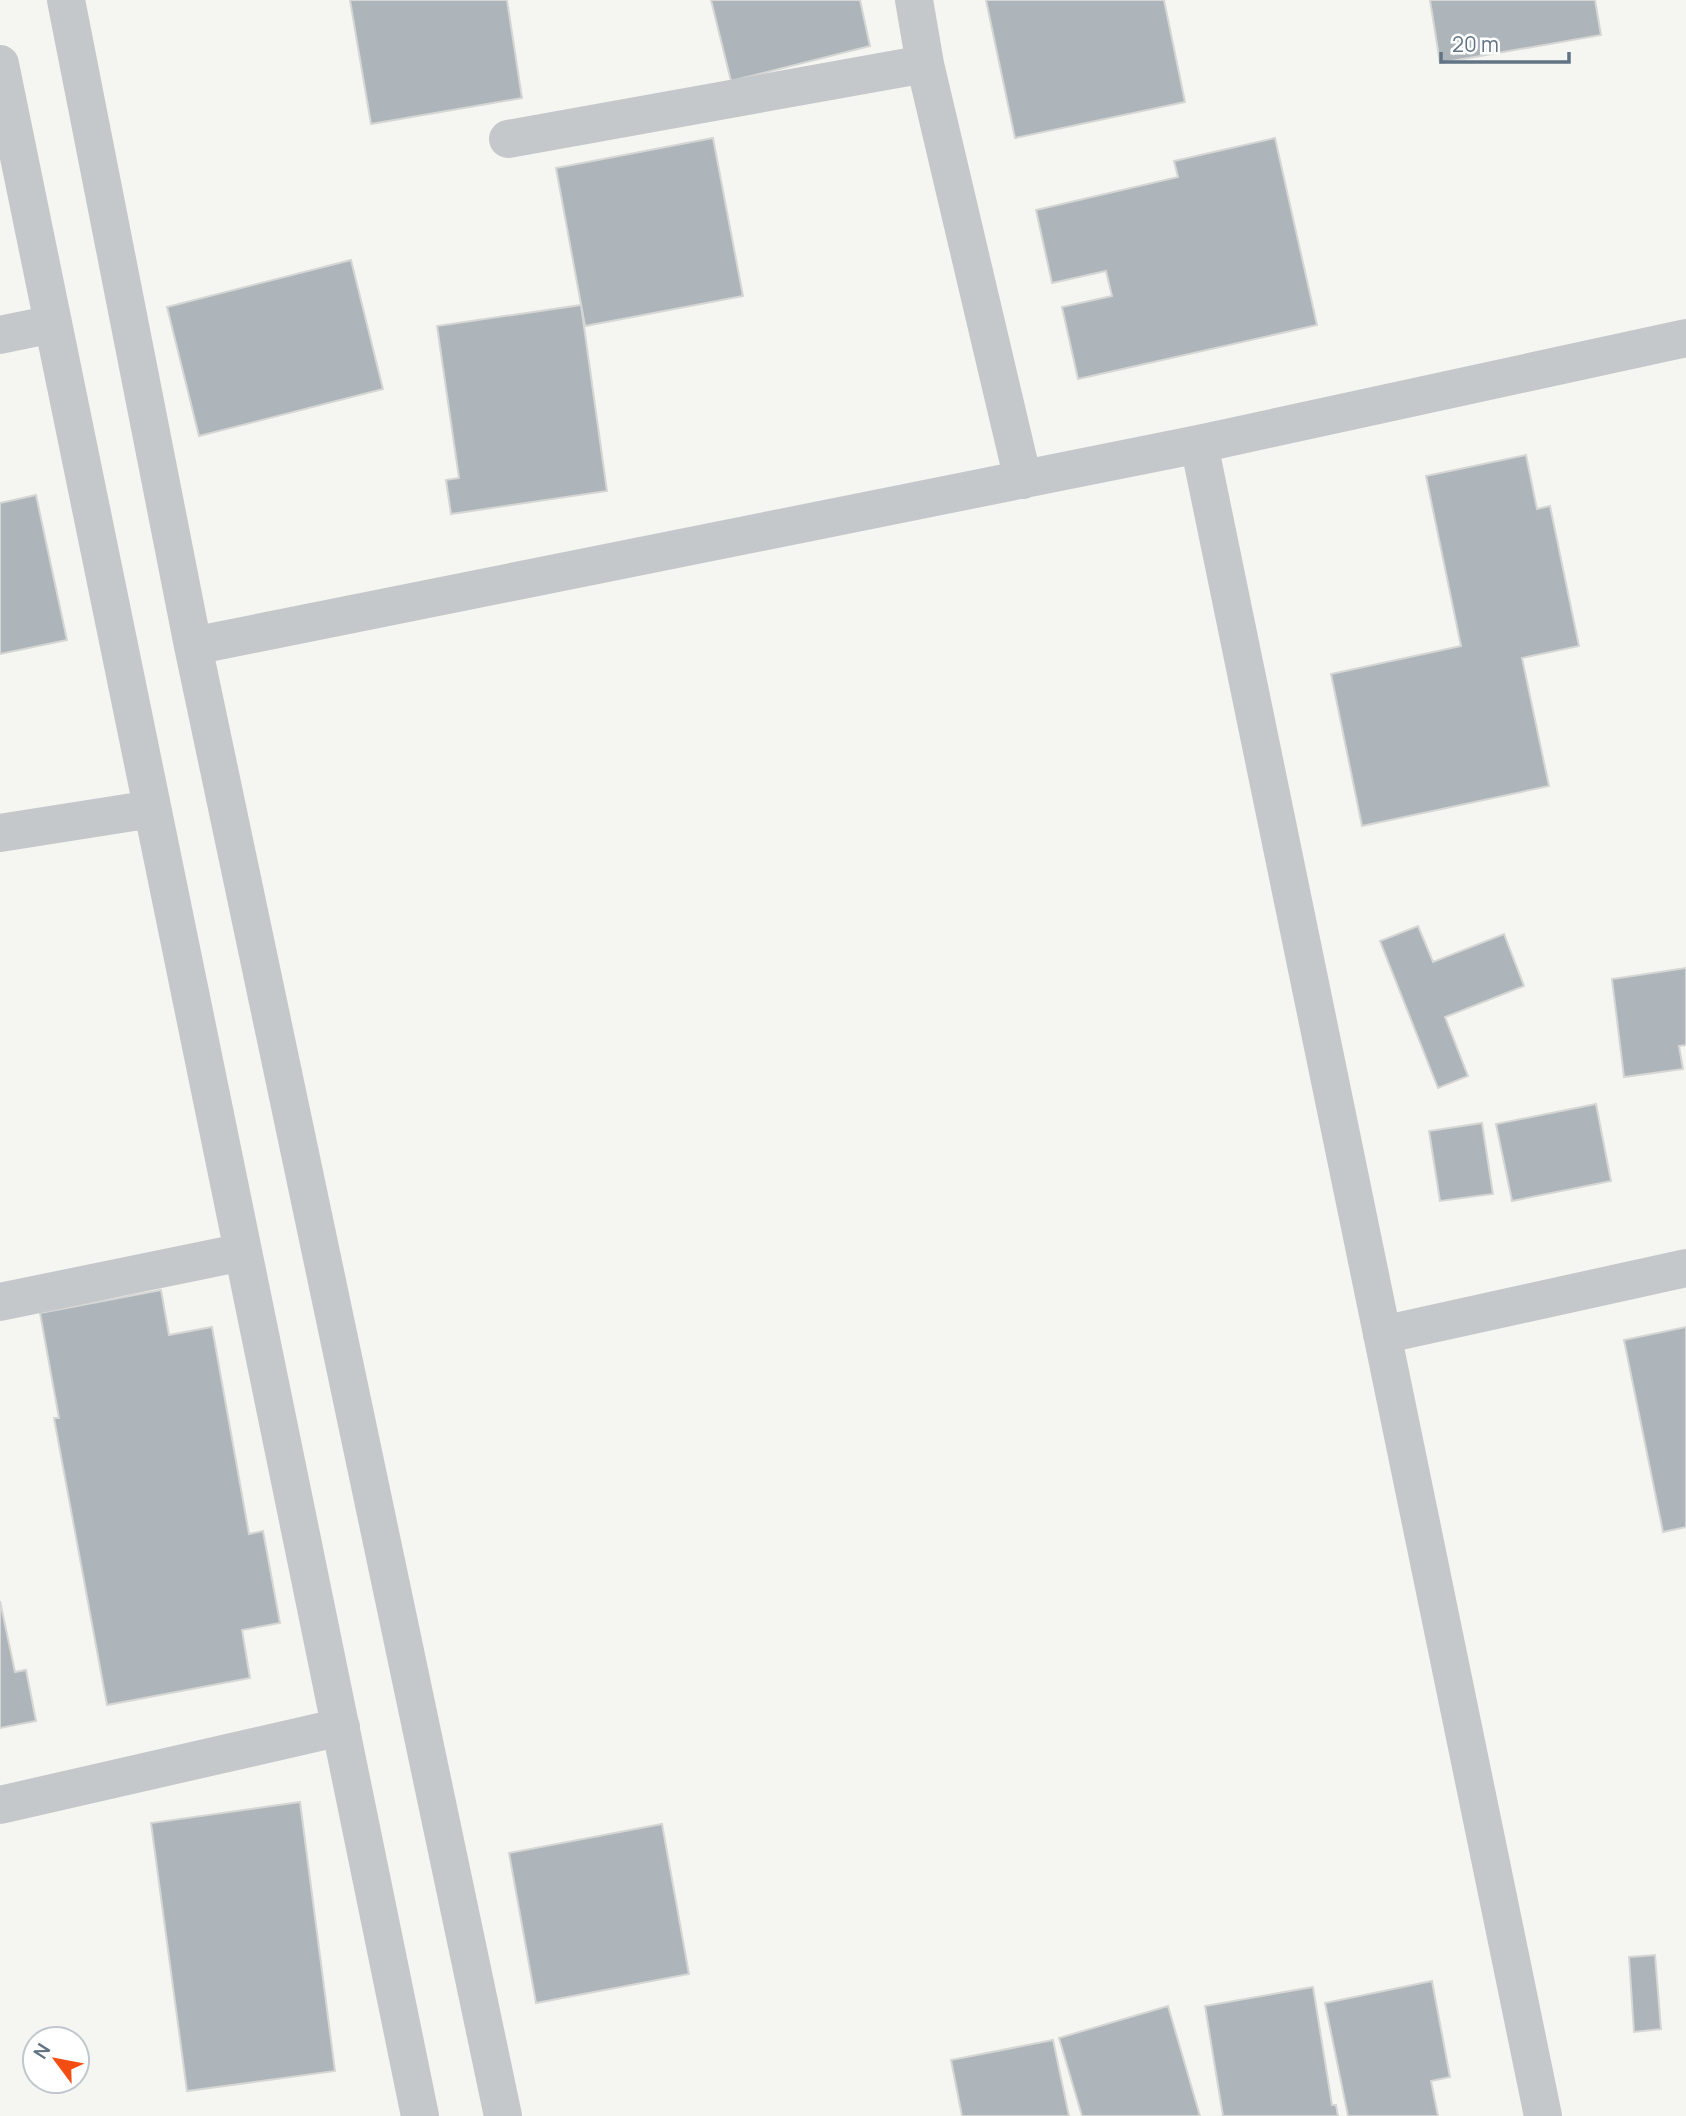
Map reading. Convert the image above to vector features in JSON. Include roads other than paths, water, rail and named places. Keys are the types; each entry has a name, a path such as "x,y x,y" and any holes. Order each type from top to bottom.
{"street":[{"path":"66,0 193,646 503,2116"},
{"path":"914,0 925,64 1023,480"},
{"path":"0,64 420,2116"},
{"path":"508,139 925,64"},
{"path":"0,335 53,324"},
{"path":"193,646 1199,444 1686,338"},
{"path":"1199,444 1543,2116"},
{"path":"0,833 152,808"},
{"path":"0,1302 243,1252"},
{"path":"1382,1335 1686,1268"},
{"path":"0,1805 341,1727"}]}
